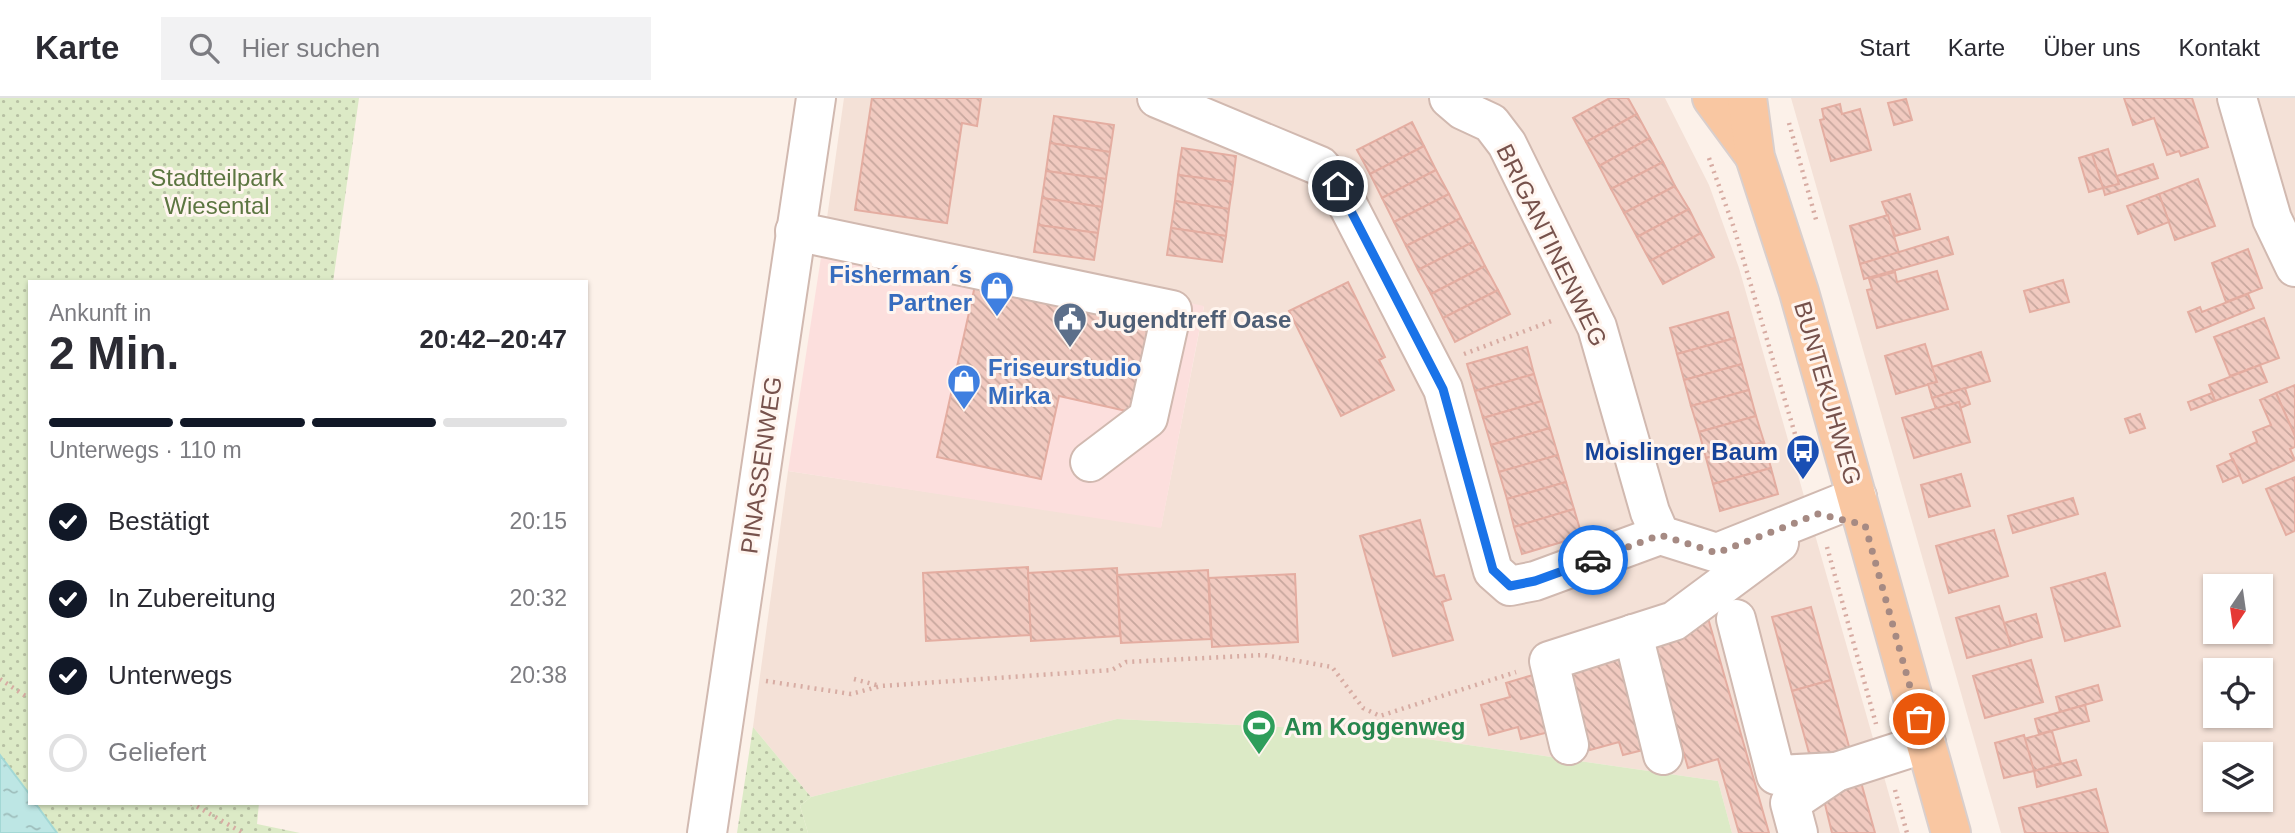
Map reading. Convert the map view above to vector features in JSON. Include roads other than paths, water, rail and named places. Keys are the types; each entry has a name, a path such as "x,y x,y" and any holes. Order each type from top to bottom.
{"main road":[{"name":"BUNTEKUHWEG","path":"1721,99 1755,157 1799,292 1951,833"}],"street":[{"name":"PINASSENWEG","path":"707,833 816,98"},
{"path":"1157,98 1320,166 1338,186 1443,389 1493,570 1510,586 1535,581 1660,535 1717,553 1818,514 1861,511"},
{"name":"BRIGANTINENWEG","path":"1449,98 1463,110 1491,123 1507,144 1597,327 1650,512 1660,535"},
{"path":"2238,98 2272,219 2295,267"},
{"path":"795,231 1172,310 1148,418 1090,462"},
{"path":"1569,745 1549,661 1674,621 1818,514"},
{"path":"1736,619 1776,775 1836,772"},
{"path":"1633,634 1664,755"},
{"path":"1798,833 1790,803 1836,772 1926,743"}],"water":[{"path":"0,755 28,792 28,805 36,805 57,833 0,833"}],"place":[{"name":"Fisherman´s Partner","path":"997,318"},
{"name":"Jugendtreff Oase","path":"1070,349"},
{"name":"Friseurstudio Mirka","path":"964,411"},
{"name":"Moislinger Baum","path":"1803,481"},
{"name":"Am Koggenweg","path":"1259,756"}],"park label":[{"name":"Stadtteilpark Wiesental","path":"217,191"}]}
